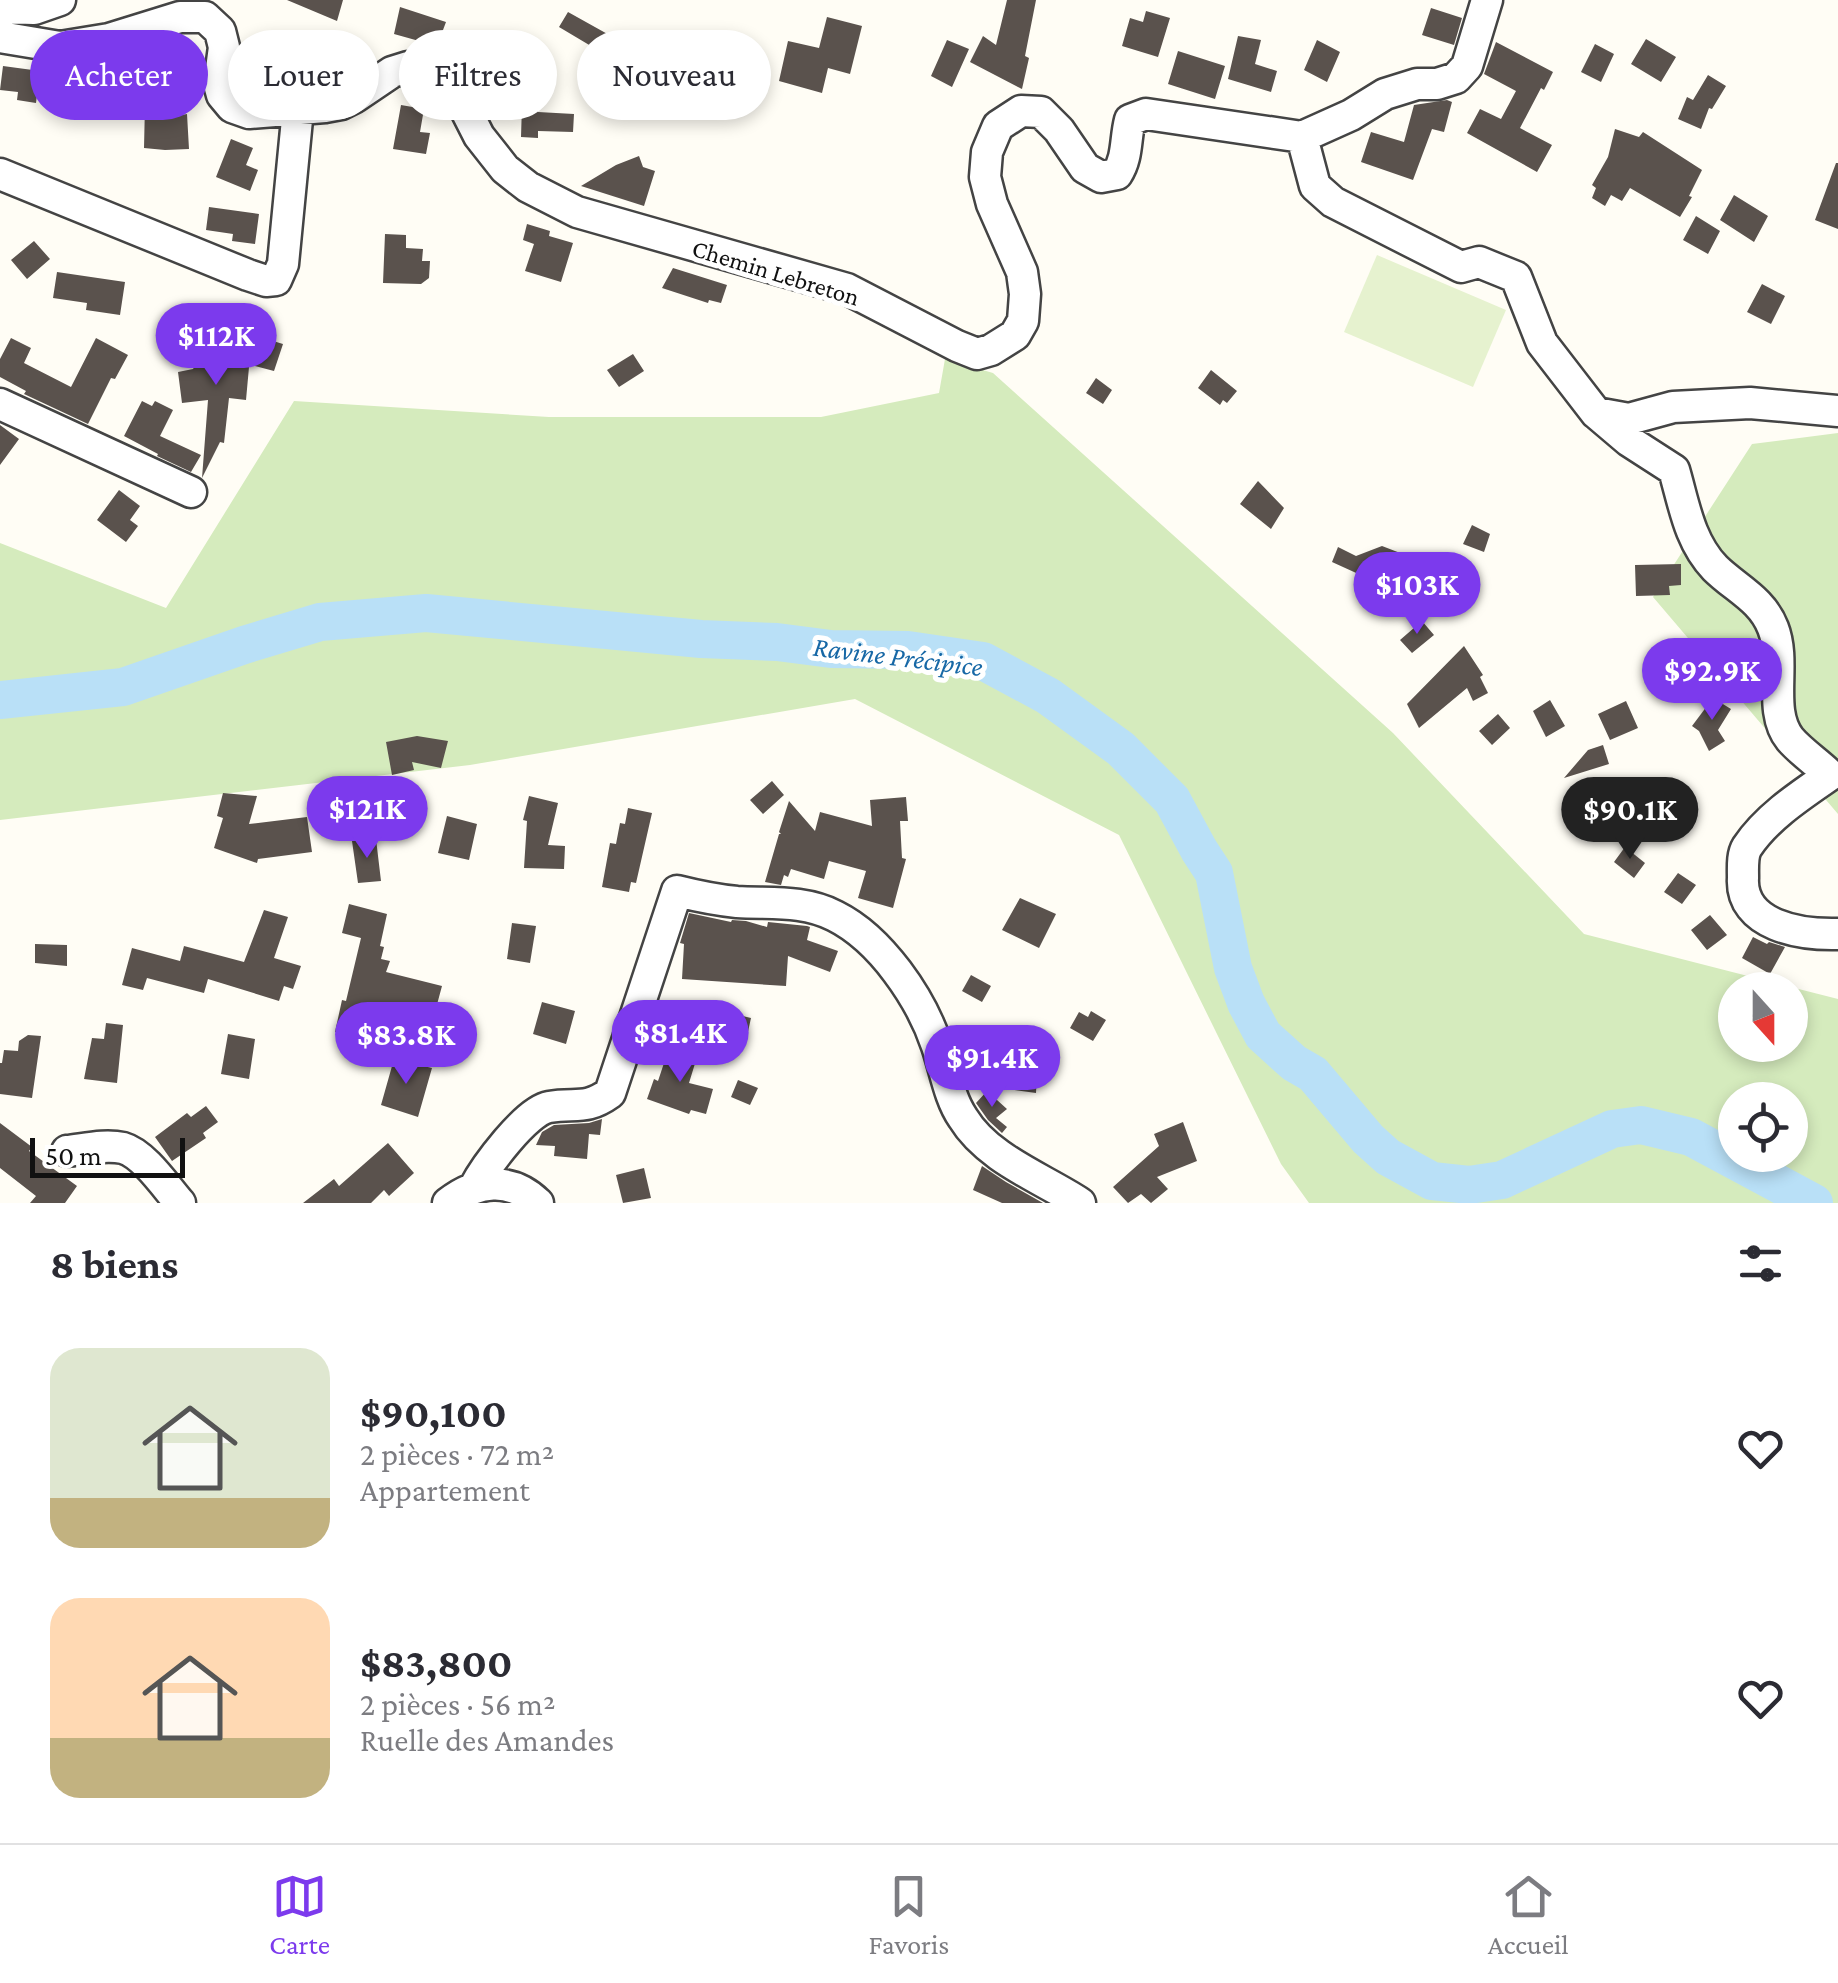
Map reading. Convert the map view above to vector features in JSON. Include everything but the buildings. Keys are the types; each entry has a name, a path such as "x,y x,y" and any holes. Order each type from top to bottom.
{"street":[{"path":"0,8 34,9 60,0"},
{"path":"1487,0 1467,66 1456,78 1384,94 1351,116 1302,138 1316,186 1333,202 1461,267 1479,262 1516,277 1542,342 1596,413 1629,441 1674,470 1696,545 1716,569 1753,598 1772,625 1780,655 1778,715 1782,728 1792,742 1834,775 1767,824 1744,851 1742,890 1753,910 1778,928 1838,934"},
{"name":"Chemin Lebreton","path":"0,37 60,47 110,39 180,17 205,17 220,31 224,47 220,84 228,102"},
{"name":"Chemin Lebreton","path":"379,80 408,67 432,68 452,83 479,136 505,169 528,187 577,212 847,288 977,354 1014,336 1023,320 1022,272 1004,235 985,177 987,152 998,126 1021,111 1041,112 1059,130 1085,168 1101,178 1117,174 1125,162 1130,120 1146,114 1302,138"},
{"path":"0,174 248,275 276,280 283,264 297,120"},
{"path":"1596,413 1628,419 1674,407 1750,403 1838,411"},
{"path":"0,404 191,492"},
{"path":"461,1196 533,1113 546,1107 596,1103 610,1093 676,892 707,899 806,905 853,926 902,978 923,1011 962,1118 980,1139 1007,1160 1080,1203"},
{"path":"67,1151 99,1147 136,1154 180,1203"},
{"path":"461,1196 500,1183 538,1203"}],"green space":[{"path":"1377,255 1506,310 1473,387 1344,332"},
{"path":"945,359 993,373 1393,733 1584,934 1732,972 1718,972 1718,1062 1808,1062 1808,991 1838,999 1838,1203 1309,1203 1281,1164 1119,835 855,699 470,765 0,820 0,543 166,608 294,401 549,417 821,417 939,393"},
{"path":"1838,433 1838,814 1653,597 1752,444"}],"waterway":[{"name":"Ravine Précipice","path":"0,700 123,687 320,622 426,613 831,649 908,650 983,661 1048,696 1121,749 1172,800 1214,873 1233,968 1263,1035 1294,1063 1313,1074 1388,1157 1432,1181 1469,1185 1502,1180 1612,1129 1641,1125 1691,1137 1814,1203"}]}
